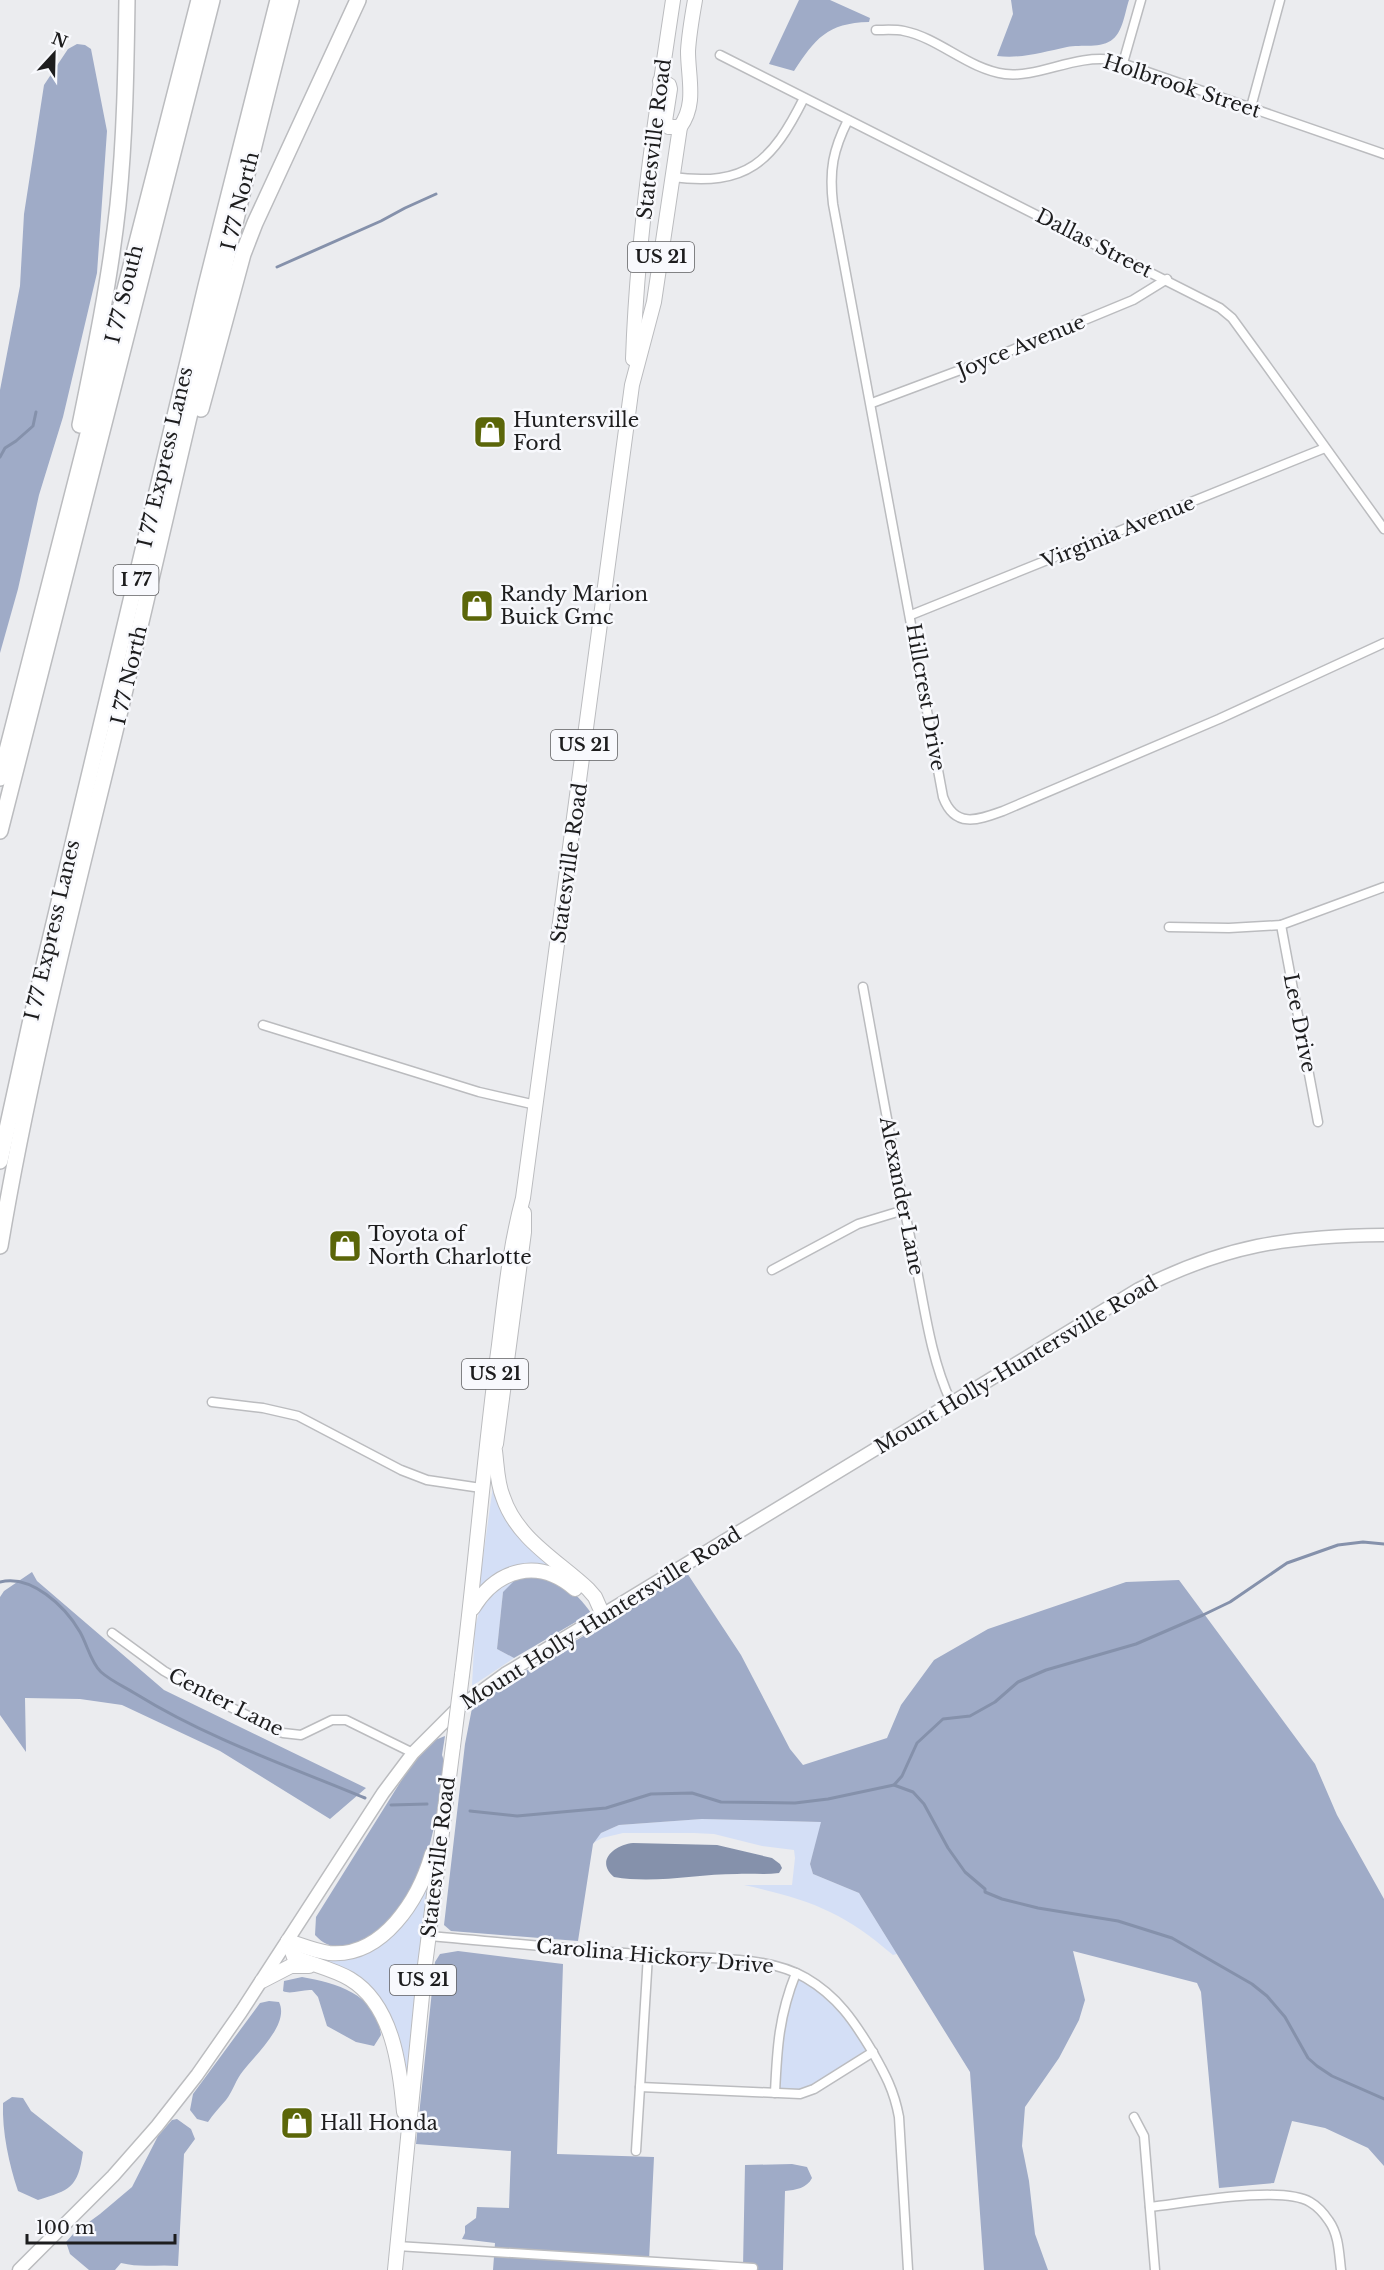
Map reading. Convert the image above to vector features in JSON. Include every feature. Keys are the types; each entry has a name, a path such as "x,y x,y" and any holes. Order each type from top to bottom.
{"highway":[{"path":"0,778 49,587 113,248 124,121 127,0"},
{"name":"I 77 South","path":"49,587 199,0"},
{"path":"0,831 212,0"},
{"name":"I 77 Express Lanes","path":"0,1161 32,1012 209,276 278,0"},
{"name":"I 77 North","path":"0,1246 45,1027 224,268 291,0"},
{"path":"172,494 186,463 243,254 255,223 358,0"}],"main road":[{"name":"Statesville Road","path":"477,1552 484,1528 495,1451 524,1232 524,1197 632,385 634,318 642,237 660,81 673,0"},
{"name":"Statesville Road","path":"632,385 654,302 680,127 686,119 691,98 688,51 695,0"},
{"path":"660,81 669,85 670,89 665,121 669,127 680,127"},
{"name":"Statesville Road","path":"395,2270 428,1935 470,1612 481,1488 514,1230 524,1197"},
{"name":"Mount Holly-Huntersville Road","path":"19,2270 87,2203 157,2126 203,2066 262,1981 383,1793 413,1753 443,1721 472,1697 505,1674 1139,1289 1206,1259 1245,1247 1288,1240 1384,1235"},
{"path":"495,1451 502,1497 513,1518 527,1536 588,1589 595,1597 603,1615"},
{"path":"470,1612 483,1593 496,1581 520,1572 537,1571 553,1574 567,1582 603,1615"},
{"path":"288,1941 319,1951 336,1953 357,1949 379,1937 401,1916 417,1892 429,1864 443,1815"},
{"path":"288,1941 294,1957 339,1973 357,1984 365,1990 379,2009 395,2051 406,2145"},
{"path":"262,1981 291,1966 315,1966"}],"street":[{"path":"1123,63 1141,0"},
{"path":"1251,107 1280,0"},
{"name":"Holbrook Street","path":"876,30 898,30 915,34 973,63 1003,74 1020,73 1090,59 1101,58 1123,63 1384,154"},
{"name":"Dallas Street","path":"720,55 1208,300 1232,318 1384,529"},
{"path":"672,177 705,181 727,178 747,170 765,157 778,143 804,98"},
{"name":"Hillcrest Drive","path":"848,120 834,152 830,177 833,204 944,797 951,812 968,820 978,820 1003,811 1097,772 1384,643"},
{"name":"Joyce Avenue","path":"872,403 995,357 1133,300 1167,279"},
{"name":"Virginia Avenue","path":"911,615 1325,448"},
{"path":"1169,927 1229,928 1281,925 1384,887"},
{"name":"Lee Drive","path":"1281,925 1318,1122"},
{"name":"Alexander Lane","path":"863,987 904,1210 939,1373 951,1402"},
{"path":"263,1025 479,1092 536,1105"},
{"path":"772,1270 851,1227 904,1210"},
{"path":"212,1402 263,1408 298,1416 401,1470 427,1480 481,1488"},
{"name":"Center Lane","path":"112,1634 171,1676 283,1733 301,1734 332,1720 346,1719 413,1753"},
{"name":"Carolina Hickory Drive","path":"428,1935 766,1963 796,1973 824,1989 849,2013 895,2093 899,2117 908,2270"},
{"path":"636,2151 648,1955"},
{"path":"775,2093 778,2030 783,2008 796,1973"},
{"path":"640,2087 800,2094 814,2089 873,2052"},
{"path":"1134,2117 1144,2136 1155,2270"},
{"path":"1150,2207 1262,2194 1283,2194 1309,2202 1330,2222 1337,2237 1341,2270"},
{"path":"397,2246 753,2268"}],"shaded area":[{"path":"799,0 830,0 870,18 869,22 843,26 824,35 809,50 794,71 769,64"},
{"path":"1011,0 1129,0 1119,31 1108,42 1067,47 1024,56 997,56 1013,14"},
{"path":"77,44 91,49 107,131 97,273 63,417 39,495 18,589 0,653 0,390 20,286 24,214 44,85 68,49"},
{"path":"495,1471 497,1493 568,1576 534,1568 478,1594"},
{"path":"32,1572 37,1581 164,1690 366,1788 330,1819 220,1751 122,1705 80,1699 25,1698 26,1752 0,1715 0,1597 4,1591"},
{"path":"687,1573 741,1655 790,1749 803,1765 887,1738 901,1705 934,1660 988,1629 1126,1582 1179,1580 1315,1764 1337,1815 1384,1899 1384,2166 1368,2148 1325,2128 1292,2121 1274,2183 1219,2188 1201,1992 1197,1983 1073,1951 1085,2000 1079,2020 1059,2058 1025,2107 1022,2146 1029,2181 1035,2234 1048,2270 984,2270 970,2072 859,1893 813,1874 810,1864 821,1822 702,1819 619,1825 601,1833 593,1844 578,1941 451,1931 444,1925 465,1744 473,1703"},
{"path":"529,1576 503,1592 497,1649 514,1658 472,1686 475,1627 482,1601 509,1579"},
{"path":"529,1576 557,1582 579,1598 591,1613 514,1658 497,1649 503,1592 515,1580"},
{"path":"445,1736 442,1755 446,1767 432,1834 419,1877 409,1896 380,1930 363,1942 341,1947 323,1942 315,1935 316,1917 411,1765 435,1740"},
{"path":"702,1819 822,1822 810,1864 813,1874 859,1893 897,1954 893,1955 841,1917 824,1909 788,1896 744,1885 792,1885 794,1850 762,1846 714,1834 694,1833 623,1833 602,1838 593,1843 601,1833 619,1825"},
{"path":"633,1843 717,1845 772,1858 782,1868 779,1873 768,1874 722,1874 645,1879 614,1877 606,1865 609,1855 619,1847"},
{"path":"431,1869 406,2095 372,1995 300,1957 298,1949 317,1956"},
{"path":"458,1951 563,1964 557,2154 654,2157 649,2261 743,2267 745,2165 792,2164 807,2167 812,2178 810,2181 801,2188 785,2191 783,2270 493,2270 495,2243 462,2239 465,2226 476,2218 477,2207 509,2208 511,2151 416,2144 435,1962 440,1954"},
{"path":"796,1973 824,1989 873,2052 814,2089 775,2093 776,2051"},
{"path":"302,1977 341,1987 363,2000 372,2009 378,2021 381,2035 374,2046 356,2042 327,2026 318,1997 312,1990 283,1991 284,1981"},
{"path":"279,2002 281,2011 280,2020 270,2039 241,2074 208,2122 197,2119 190,2110 193,2094 260,2003"},
{"path":"12,2097 23,2098 31,2111 83,2152 75,2180 65,2190 38,2200 18,2191 9,2159 4,2125 3,2103"},
{"path":"177,2119 191,2129 195,2139 184,2154 178,2266 121,2263 115,2270 89,2270 70,2254 66,2242 132,2187 158,2136 172,2120"}],"waterway":[{"path":"277,267 436,194"},
{"path":"0,457 5,448 33,426 36,412"},
{"path":"894,1785 902,1776 917,1743 943,1719 970,1716 995,1702 1018,1682 1046,1670 1136,1644 1203,1615 1230,1602 1287,1563 1338,1545 1363,1542 1384,1544"},
{"path":"0,1582 23,1583 46,1594 74,1622 92,1659 105,1675 163,1710 219,1738 365,1798"},
{"path":"470,1811 517,1816 606,1808 651,1794 692,1793 721,1802 795,1803 828,1799 894,1785 913,1792 924,1804 948,1848 965,1872 985,1889 985,1892 1038,1908 1118,1921 1172,1938 1252,1984 1267,1996 1285,2017 1308,2058 1317,2066 1332,2076 1384,2099"},
{"path":"391,1805 427,1804"}],"place":[{"name":"Huntersville Ford","path":"490,432"},
{"name":"Randy Marion Buick Gmc","path":"477,606"},
{"name":"Toyota of North Charlotte","path":"345,1246"},
{"name":"Hall Honda","path":"297,2123"}]}
